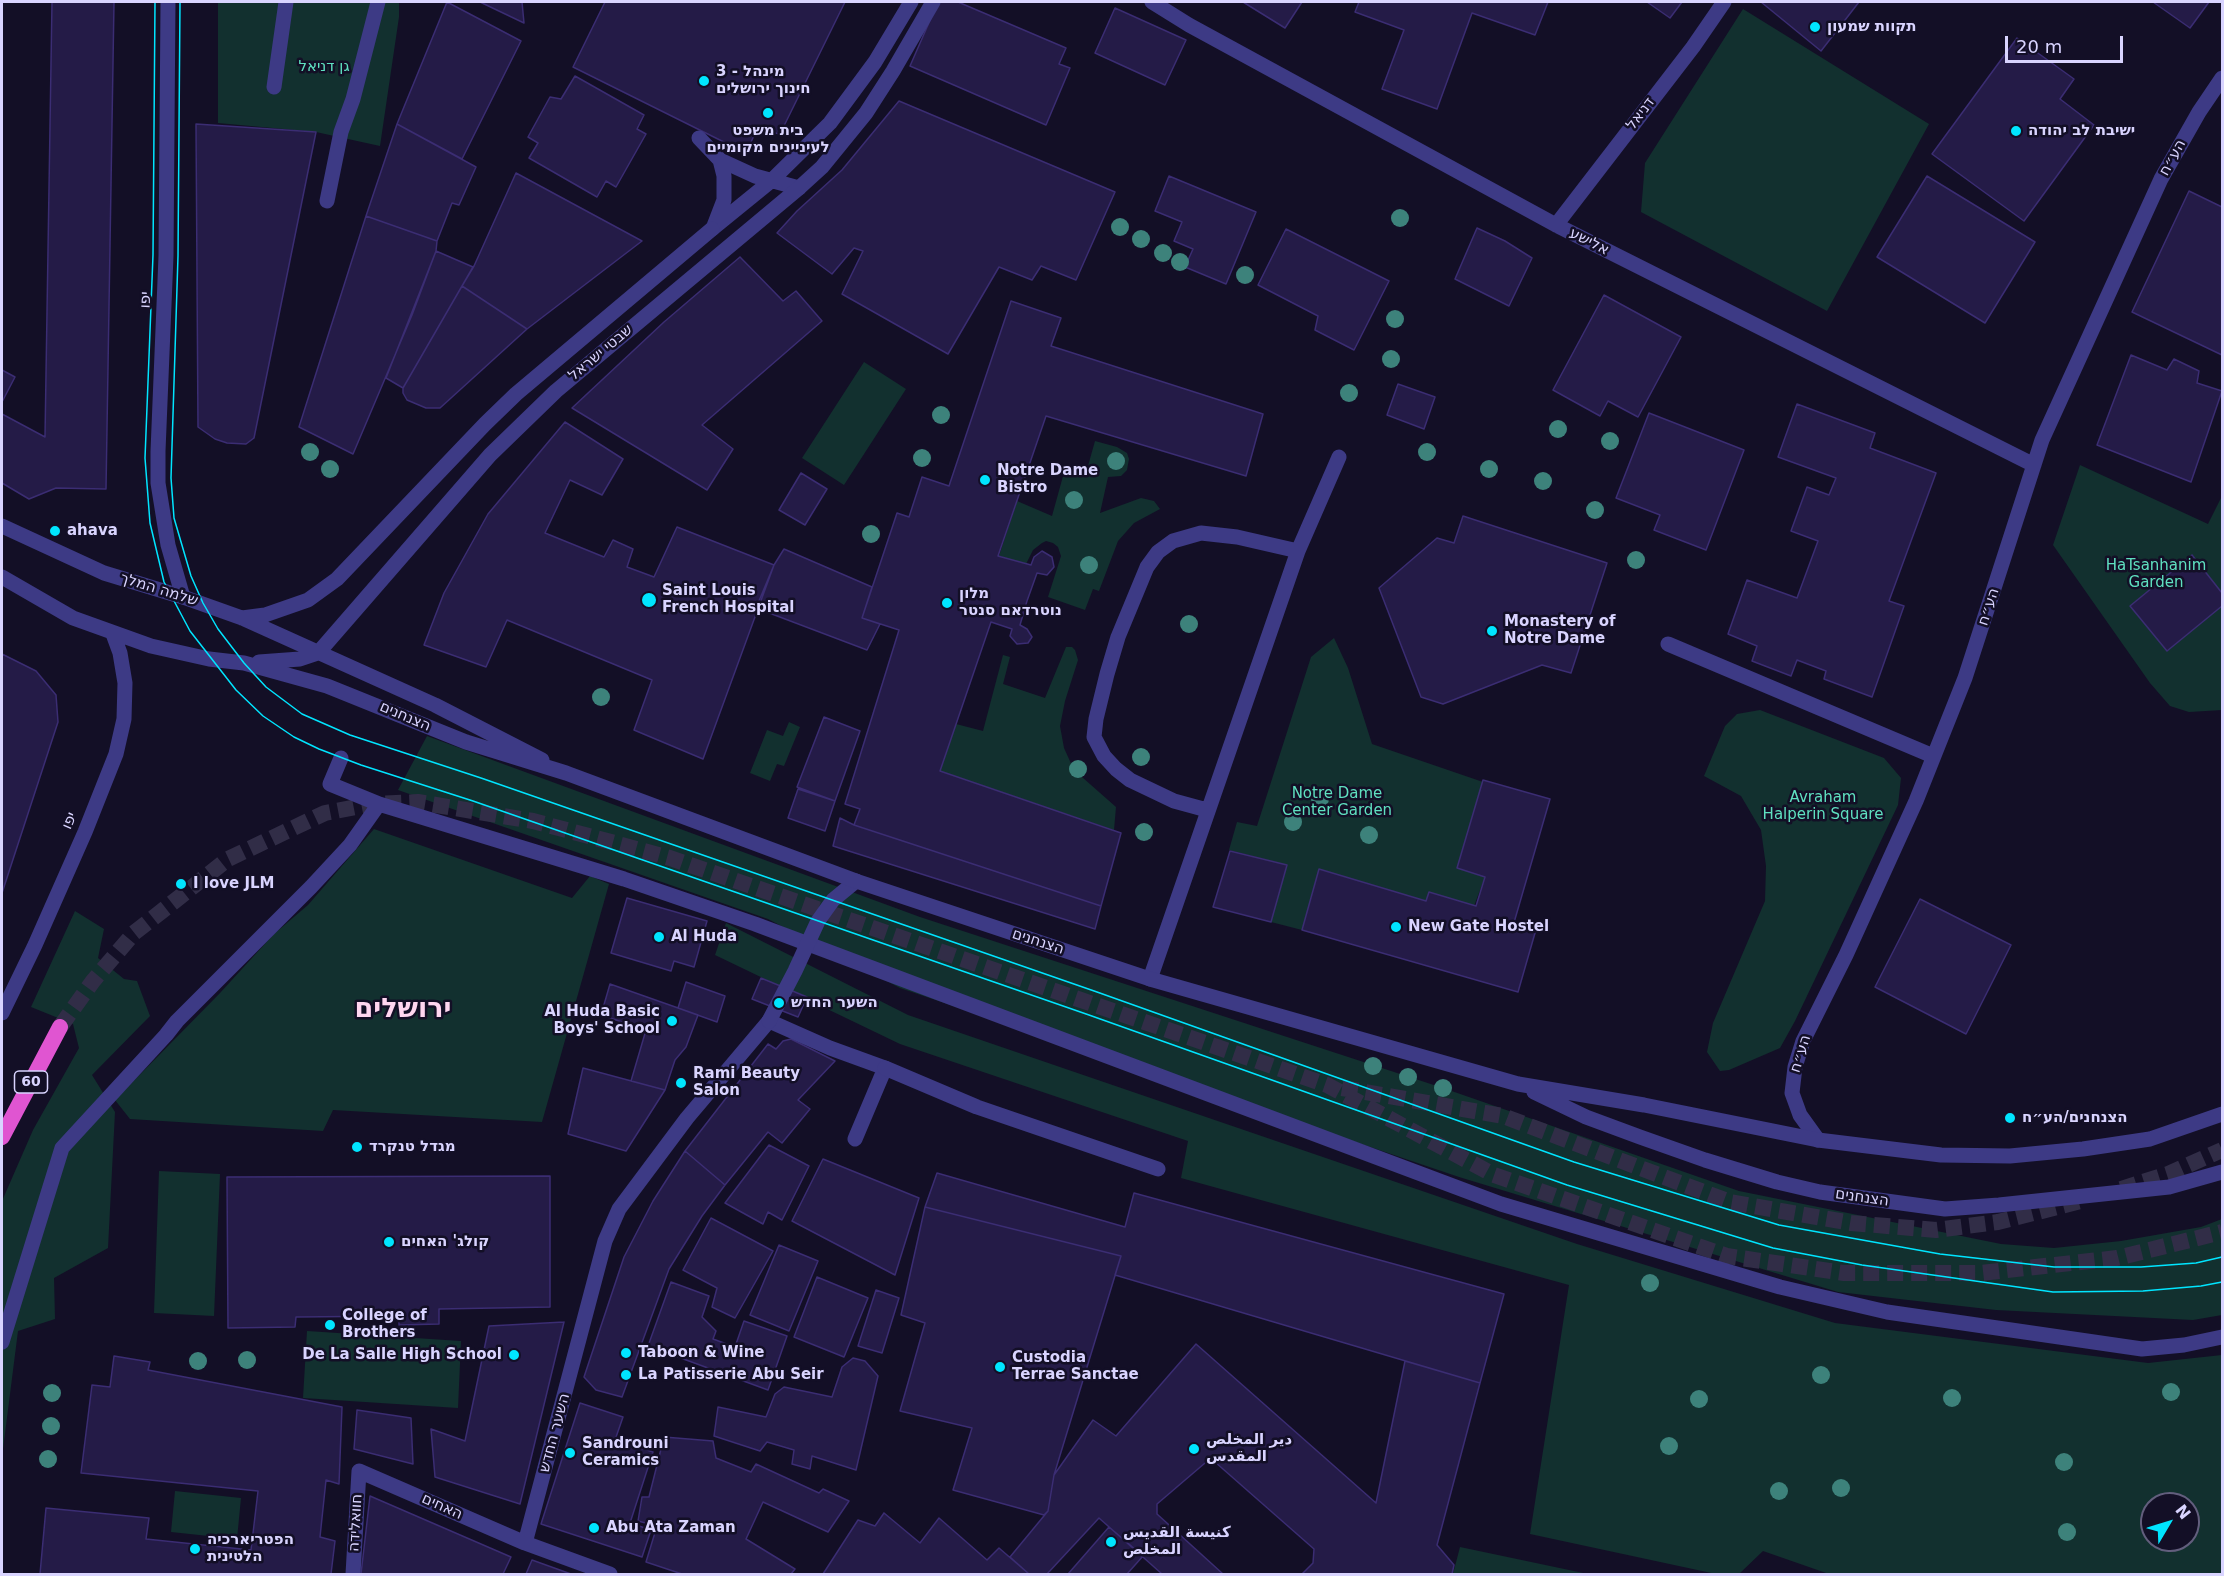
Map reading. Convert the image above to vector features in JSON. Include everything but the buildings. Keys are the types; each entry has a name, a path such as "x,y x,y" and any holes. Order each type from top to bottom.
{"highway":[{"name":"60","path":"2,1137 60,1027"}],"street":[{"name":"יפו","path":"168,2 166,256 158,483 168,545 183,597"},
{"path":"274,87 286,2"},
{"path":"327,201 341,132 353,99 378,2"},
{"name":"שבטי ישראל","path":"242,618 265,615 308,600 337,579 516,394 810,146 850,98 911,2"},
{"name":"שבטי ישראל","path":"318,653 490,455 556,391 799,188 845,141 893,71 933,2"},
{"name":"אלישע","path":"1152,2 1189,25 1556,225 2034,465"},
{"name":"דניאל","path":"1556,225 1693,47 1724,2"},
{"name":"הע״ח","path":"1818,1140 1800,1115 1792,1093 1795,1067 1803,1041 1897,842 1971,663 2042,440 2161,179 2199,112 2223,78"},
{"path":"699,138 720,160 771,181 799,188"},
{"path":"712,230 724,200 720,160"},
{"path":"1150,979 1298,551 1339,457"},
{"name":"שלמה המלך","path":"2,526 104,573 242,618 318,653"},
{"path":"1207,810 1174,801 1130,780 1104,756 1095,737 1096,719 1118,637 1147,567 1158,552 1173,541 1202,533 1237,537 1298,551"},
{"path":"2,577 73,618 170,651 244,663 292,660 318,653"},
{"name":"יפו","path":"2,1013 91,819 116,754 124,719 125,683 120,653 113,633"},
{"path":"1668,644 1934,756"},
{"name":"הצנחנים","path":"318,653 435,705 566,773"},
{"name":"הצנחנים","path":"244,663 327,686 466,742 566,773 856,881 1150,979 1518,1084 1644,1105 1818,1140 1941,1155 2010,1156 2083,1149 2150,1139 2223,1114"},
{"path":"341,758 330,784 379,804 624,879 806,944 1501,1204 1780,1287 1887,1312 2142,1349 2184,1345 2223,1337"},
{"path":"2,1342 62,1148 166,1035 177,1020 350,845 379,804"},
{"name":"השער החדש","path":"525,1543 605,1241 619,1209 687,1118 769,1021 818,921 833,900 856,881"},
{"path":"769,1021 977,1107 1158,1169"},
{"path":"855,1139 885,1068"},
{"name":"הצנחנים","path":"1518,1084 1586,1117 1705,1160 1820,1192 1893,1203 1945,1209 1999,1205 2169,1187 2223,1172"},
{"name":"האחים","path":"359,1471 525,1543 610,1575"},
{"name":"חוואלידה","path":"353,1575 359,1471"}],"green space":[{"name":"גן דניאל","path":"218,2 399,2 399,17 380,146 316,132 218,123"},
{"path":"1743,9 1929,124 1827,311 1641,212 1645,163"},
{"path":"864,362 906,389 844,485 802,458"},
{"path":"1095,441 1117,447 1127,453 1129,459 1127,470 1121,476 1108,477 1100,513 1141,498 1154,501 1160,509 1134,523 1118,541 1099,591 1093,589 1085,610 1048,597 1061,556 1058,547 1053,543 1046,541 1033,550 1026,564 999,556 1017,501 1052,516 1065,469 1086,473"},
{"name":"HaTsanhanim Garden","path":"2080,465 2208,524 2222,496 2222,710 2189,712 2170,706 2150,683 2053,545"},
{"name":"Notre Dame Center Garden","path":"1334,638 1348,668 1372,744 1483,782 1457,868 1485,877 1474,906 1426,901 1319,870 1302,930 1271,922 1287,865 1229,850 1237,822 1257,826 1311,657"},
{"path":"1066,647 1072,647 1075,650 1078,660 1060,726 1064,748 1074,770 1116,807 1114,830 940,771 956,724 983,731 1003,655 1010,657 1003,684 1045,698"},
{"name":"Avraham Halperin Square","path":"1760,710 1884,758 1901,778 1898,805 1780,1048 1729,1070 1720,1071 1707,1052 1713,1023 1765,901 1766,866 1761,830 1741,796 1704,776 1725,726 1737,714"},
{"path":"789,722 800,727 784,766 777,764 770,781 750,773 767,730 783,736"},
{"path":"427,736 920,917 1443,1088 1739,1191 2001,1244 2054,1248 2121,1241 2201,1227 2222,1219 2222,1315 2193,1320 1996,1310 1838,1292 1459,1177 900,988 768,919 398,790"},
{"path":"374,829 572,898 590,876 609,884 542,1122 333,1110 323,1131 130,1119 115,1100 220,993 274,934 308,905"},
{"path":"75,911 104,929 98,958 124,979 137,981 150,1016 92,1075 115,1112 108,1248 54,1278 55,1319 18,1331 2,1457 2,1201 33,1130 79,1048 73,1024 31,1007"},
{"path":"726,923 908,1015 1577,1244 1835,1323 2148,1363 2222,1355 2222,1574 1829,1574 1763,1551 1739,1574 1716,1574 1530,1534 1569,1285 1181,1178 1188,1141 900,1044 715,955"},
{"path":"159,1171 220,1174 214,1316 154,1313"},
{"path":"307,1331 461,1341 458,1408 303,1398"},
{"path":"175,1491 241,1498 237,1539 171,1532"},
{"path":"1460,1547 1588,1574 1453,1574"}],"tunnel":[{"path":"60,1027 93,981 134,933 228,859 325,813 372,804 418,802 533,821 670,858 1327,1085 1494,1175 1727,1256 1844,1273 1981,1273 2117,1258 2222,1232"},
{"path":"1342,1088 1503,1116 1730,1202 1851,1223 1936,1230 1998,1222 2085,1200"},
{"path":"2121,1189 2168,1174 2222,1150"}],"tram line":[{"path":"155,2 153,255 145,458 150,523 164,582 190,631 236,690 263,716 294,737 361,765 473,801 1089,1015 1567,1185 1773,1248 1862,1265 2053,1292 2143,1291 2222,1282"},
{"path":"180,2 178,256 171,478 174,518 191,576 218,629 266,687 302,714 350,735 481,778 1097,992 1574,1162 1779,1225 1940,1254 2054,1267 2141,1267 2196,1263 2222,1257"}],"place":[{"name":"תקוות שמעון","path":"1815,27"},
{"name":"3 - מינהל חינוך ירושלים","path":"704,81"},
{"name":"בית משפט לעיניינים מקומיים","path":"768,113"},
{"name":"ישיבת לב יהודה","path":"2016,131"},
{"name":"Notre Dame Bistro","path":"985,480"},
{"name":"ahava","path":"55,531"},
{"name":"Saint Louis French Hospital","path":"649,600"},
{"name":"מלון נוטרדאם סנטר","path":"947,603"},
{"name":"Monastery of Notre Dame","path":"1492,631"},
{"name":"I love JLM","path":"181,884"},
{"name":"New Gate Hostel","path":"1396,927"},
{"name":"Al Huda","path":"659,937"},
{"name":"השער החדש","path":"779,1003"},
{"name":"Al Huda Basic Boys' School","path":"672,1021"},
{"name":"Rami Beauty Salon","path":"681,1083"},
{"name":"הצנחנים/הע״ח","path":"2010,1118"},
{"name":"מגדל טנקרד","path":"357,1147"},
{"name":"קולג' האחים","path":"389,1242"},
{"name":"College of Brothers","path":"330,1325"},
{"name":"Taboon & Wine","path":"626,1353"},
{"name":"De La Salle High School","path":"514,1355"},
{"name":"Custodia Terrae Sanctae","path":"1000,1367"},
{"name":"La Patisserie Abu Seir","path":"626,1375"},
{"name":"دير المخلص المقدس","path":"1194,1449"},
{"name":"Sandrouni Ceramics","path":"570,1453"},
{"name":"Abu Ata Zaman","path":"594,1528"},
{"name":"كنيسة القديس المخلص","path":"1111,1542"},
{"name":"הפטריארכיה הלטינית","path":"195,1549"}],"district":[{"name":"ירושלים","path":"403,1010"}]}
